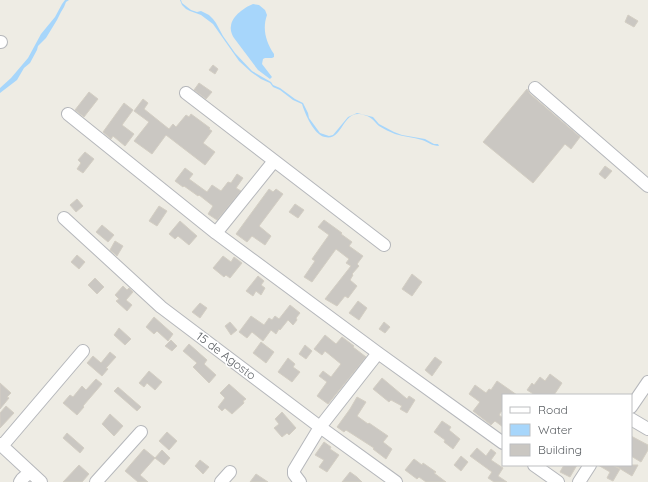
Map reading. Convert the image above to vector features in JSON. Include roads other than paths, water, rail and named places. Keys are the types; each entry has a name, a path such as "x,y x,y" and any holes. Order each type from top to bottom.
{"street":[{"path":"535,88 648,186"},
{"path":"186,92 384,245"},
{"path":"68,114 216,233 502,442"},
{"path":"216,233 274,161"},
{"name":"15 de Agosto","path":"64,218 161,307 320,427 396,482"},
{"path":"41,482 1,445 83,350"},
{"path":"300,482 294,474 294,470 320,427 378,353"},
{"path":"632,406 648,382"},
{"path":"632,420 648,429"},
{"path":"96,482 141,432"},
{"path":"535,466 558,482"},
{"path":"578,482 589,466"},
{"path":"20,482 30,472"},
{"path":"221,482 230,472"}],"water":[{"path":"65,0 69,0 66,2 46,38 38,46 30,63 24,68 17,80 0,93 0,88 11,78 28,58 41,34 55,17"},
{"path":"180,0 191,10 197,12 201,11 209,15 216,23 235,53 252,71 303,103 309,118 320,133 329,136 333,135 348,117 357,113 365,115 358,114 348,118 339,131 331,137 321,135 310,124 302,104 293,100 280,90 273,87 270,83 251,72 239,61 213,24 201,15 186,9"},
{"path":"253,4 259,5 265,10 267,15 265,30 274,57 263,59 262,64 272,77 270,79 258,70 234,38 231,31 232,22 236,15 246,7"},
{"path":"365,115 373,117 379,124 394,132 425,139 434,144 438,144 439,146 432,145 419,139 395,134 379,126"}]}
